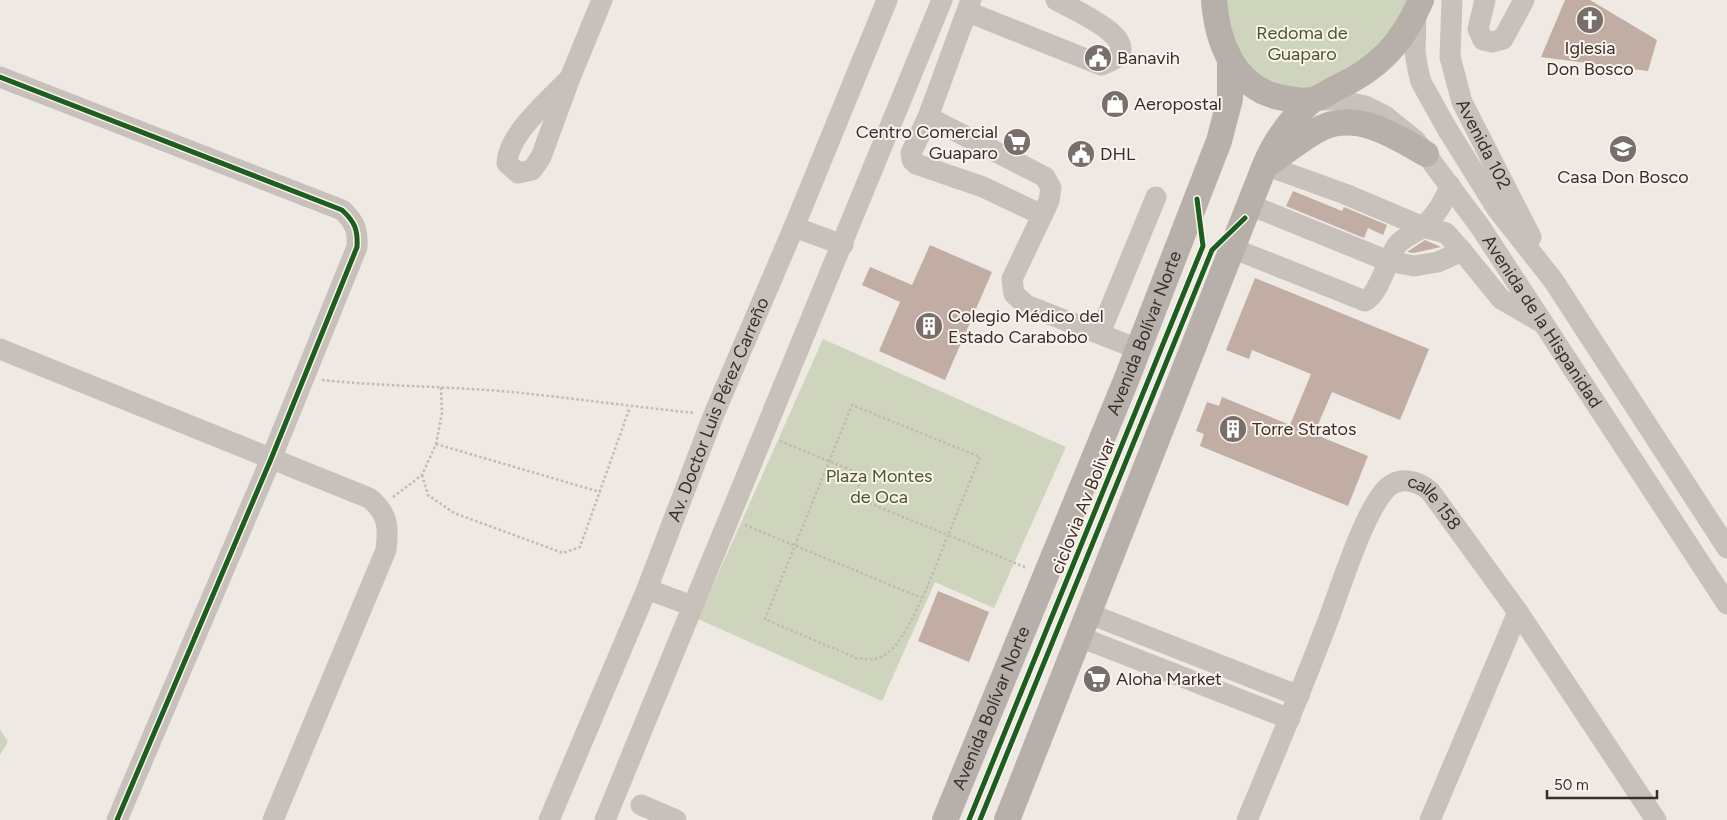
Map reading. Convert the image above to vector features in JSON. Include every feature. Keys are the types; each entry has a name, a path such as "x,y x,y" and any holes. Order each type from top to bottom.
{"main road":[{"path":"1214,0 1230,62 1239,75 1253,87 1269,95 1286,99 1312,100"},
{"path":"1014,818 1085,626 1265,165 1283,131 1296,114 1312,100 1354,81 1368,72 1393,47 1418,6"},
{"name":"Avenida Bolívar Norte","path":"945,820 1138,350 1219,141 1230,98 1230,62"},
{"path":"1265,165 1320,129 1336,123 1372,126 1392,134 1426,154"}],"street":[{"path":"570,78 602,0"},
{"name":"Av. Doctor Luis Pérez Carreño","path":"549,820 647,589 714,414 794,227 887,0"},
{"path":"605,820 728,518 843,245 942,0"},
{"path":"1042,215 983,187 916,164 912,160 911,153 928,117 969,6 1101,65 1111,61 1117,55 1120,46 1117,36 1105,26 1056,0"},
{"name":"Avenida 102","path":"1452,0 1450,57 1462,102 1553,280"},
{"path":"1485,0 1478,29 1483,40 1492,42 1503,39 1524,0"},
{"name":"Avenida de la Hispanidad","path":"1418,6 1415,52 1422,82 1459,149 1497,209 1553,280 1727,548"},
{"path":"0,77 329,204 342,210 354,220 358,233 356,248 271,459 117,820"},
{"name":"Avenida de la Hispanidad","path":"1312,100 1337,100 1365,106 1402,128 1426,154 1450,185 1545,326 1727,604"},
{"path":"928,117 1045,177 1051,188 1049,201 1012,279 1014,294 1026,305 1100,333 1138,350"},
{"path":"1265,165 1345,194 1422,227 1446,234 1500,299 1545,326"},
{"path":"1232,248 1365,301 1371,299 1388,261 1399,243 1422,227 1438,211 1450,185"},
{"path":"1100,333 1156,197"},
{"path":"1250,205 1388,261 1414,266 1438,262 1462,251"},
{"path":"794,227 843,245"},
{"path":"0,349 369,498 380,506 386,517 388,531 386,550 273,820"},
{"name":"calle 158","path":"1247,820 1300,696 1368,518 1384,492 1399,481 1416,482 1430,491 1518,612 1656,820"},
{"path":"647,589 692,606"},
{"path":"1430,820 1518,612"},
{"path":"1085,626 1300,696"},
{"path":"1085,626 1290,720"},
{"path":"641,805 676,820"}],"path":[{"path":"304,378 368,385 441,387 521,393 630,407 714,414"},
{"path":"380,506 422,475 436,444 442,413 441,387"},
{"path":"852,405 980,457 948,536 922,598 892,649 883,656 872,660 856,658 765,619 852,405"},
{"path":"422,475 428,495 454,513 563,552 580,547 630,407"},
{"path":"764,434 863,475 854,497 1046,576"},
{"path":"436,444 600,492"},
{"path":"728,518 922,598"}],"green space":[{"name":"Redoma de Guaparo","path":"1225,0 1407,0 1401,14 1379,47 1339,77 1308,88 1288,87 1270,82 1255,72 1231,38"},
{"name":"Plaza Montes de Oca","path":"823,339 1066,447 994,608 935,582 882,701 698,619"},
{"path":"0,729 8,742 0,755"}],"building":[{"name":"Iglesia Don Bosco","path":"1565,0 1590,0 1657,40 1648,71 1541,57"},
{"path":"1293,191 1342,211 1344,207 1387,225 1383,235 1368,228 1364,238 1286,206"},
{"path":"1425,240 1441,247 1414,253 1407,252"},
{"name":"Colegio Médico del Estado Carabobo","path":"930,245 992,272 945,380 879,351 900,302 862,285 870,267 912,285"},
{"path":"1255,278 1429,349 1400,420 1332,392 1314,434 1368,456 1348,506 1200,446 1204,434 1196,431 1207,402 1219,406 1222,397 1290,425 1311,374 1252,350 1249,359 1226,350"},
{"path":"938,591 989,612 969,662 918,641"}],"cycle path":[{"path":"0,77 342,210 353,222 357,236 357,247 271,459 117,820"},
{"name":"ciclovia Av Bolivar","path":"969,820 1203,246 1197,199"},
{"path":"980,820 1212,250 1245,218"}],"place":[{"name":"Iglesia Don Bosco","path":"1590,20"},
{"name":"Banavih","path":"1098,58"},
{"name":"Aeropostal","path":"1115,104"},
{"name":"Centro Comercial Guaparo","path":"1017,142"},
{"name":"Casa Don Bosco","path":"1623,149"},
{"name":"DHL","path":"1081,154"},
{"name":"Colegio Médico del Estado Carabobo","path":"929,326"},
{"name":"Torre Stratos","path":"1233,429"},
{"name":"Aloha Market","path":"1097,679"}]}
